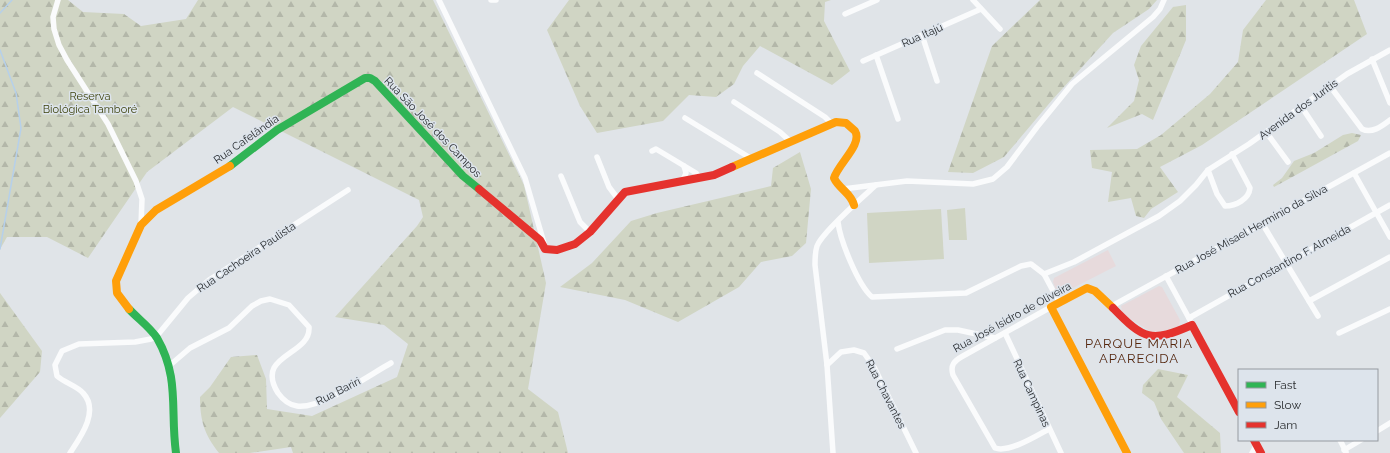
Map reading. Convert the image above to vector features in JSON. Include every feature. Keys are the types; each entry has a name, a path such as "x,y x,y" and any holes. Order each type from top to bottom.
{"street":[{"name":"Rua Cafelândia","path":"58,0 53,17 54,29 59,45 108,124 136,181 142,199 141,225"},
{"path":"439,0 525,178 545,249 557,250 569,247 590,232 625,192 714,175 832,124 842,122 856,131 857,137 856,144 835,175 835,182 851,196 854,205"},
{"path":"491,0 496,0"},
{"path":"845,14 877,0"},
{"path":"973,0 1000,29"},
{"path":"842,189 907,181 973,184 993,179 1007,167 1072,84 1153,17 1160,9 1164,0"},
{"name":"Rua Itajú","path":"863,61 981,9"},
{"path":"922,35 937,81"},
{"name":"Avenida dos Juritis","path":"1044,274 1074,262 1159,216 1180,201 1208,170 1266,132 1300,106 1330,86 1372,59 1390,50"},
{"path":"876,55 898,119"},
{"path":"1372,59 1390,103"},
{"path":"757,73 825,117 832,124"},
{"name":"Rua Cafelândia","path":"176,453 174,439 173,384 169,366 156,337 122,300 116,286 118,272 141,225 156,210 234,163 277,130 367,78"},
{"name":"Rua São José dos Campos","path":"367,78 375,81 463,176 540,240 545,249"},
{"path":"1330,86 1362,129 1370,131 1390,120"},
{"path":"734,102 780,132 792,142"},
{"path":"1300,106 1321,136"},
{"path":"685,118 752,159"},
{"path":"1266,132 1288,162"},
{"path":"652,151 656,149 696,172 700,178"},
{"name":"Rua José Misael Hermínio da Silva","path":"1112,306 1390,153"},
{"path":"1208,170 1217,194 1225,206 1243,200 1250,188 1232,154"},
{"path":"597,156 609,187 618,199"},
{"path":"683,180 686,173 684,166"},
{"path":"1354,173 1390,237"},
{"path":"561,176 580,222 590,232"},
{"path":"833,453 827,365 815,265 816,252 820,240 876,185"},
{"name":"Rua Cachoeira Paulista","path":"156,337 188,298 209,280 348,190"},
{"name":"Rua Constantino F. Almeida","path":"1191,322 1286,262 1390,205"},
{"path":"838,222 839,232 845,251 865,288 872,297 966,293 1026,264 1031,264 1044,274 1058,302"},
{"path":"1262,223 1318,316"},
{"path":"1309,301 1390,257"},
{"path":"1166,276 1238,410"},
{"name":"Rua José Isidro de Oliveira","path":"1049,430 1008,450 999,450 992,444 953,375 951,366 958,359 1058,302 1079,291 1091,288 1135,328 1154,338 1170,336 1191,322"},
{"name":"Rua Bariri","path":"169,366 190,348 229,328 252,306 261,301 270,299 289,305 309,327 305,340 279,361 274,369 272,378 275,387 288,403 298,406 308,405 340,393 391,362"},
{"path":"1051,307 1126,453"},
{"path":"1339,333 1390,309"},
{"path":"897,349 937,333 952,330 995,338"},
{"name":"Rua Campinas","path":"1004,333 1061,453"},
{"path":"70,453 87,427 89,407 83,393 57,376 55,365 62,351 79,344 135,342 156,337"},
{"name":"Rua Chavantes","path":"827,365 841,352 854,350 864,352 874,367 916,453"},
{"path":"1378,430 1390,423"},
{"path":"1340,441 1345,451 1360,441"},
{"path":"1252,453 1255,442"},
{"path":"1255,442 1261,453"}],"shaded area":[{"path":"1108,250 1116,266 1061,294 1057,292 1053,282 1054,278"},
{"path":"1159,286 1162,287 1180,320 1179,326 1159,334 1150,331 1127,317 1122,312 1121,306"}],"green space":[{"name":"Reserva Biológica Tamboré","path":"0,0 68,0 83,12 124,14 141,26 186,19 198,0 433,0 524,185 546,283 528,389 558,412 568,453 293,453 291,447 250,453 219,453 206,433 202,420 200,397 210,387 231,357 257,355 266,379 267,409 312,416 397,377 408,344 384,325 335,317 417,226 423,217 419,200 233,107 147,172 88,258 47,237 7,237 0,249"},
{"path":"569,0 831,0 825,2 824,21 850,71 832,85 760,46 743,66 734,84 716,97 689,95 663,121 597,133 580,106 547,30"},
{"path":"1040,0 1157,0 1149,9 1113,33 1053,99 1004,157 973,173 948,172 992,46"},
{"path":"1266,0 1354,0 1367,34 1202,145 1160,167 1178,192 1151,209 1144,218 1136,216 1131,198 1108,202 1112,172 1092,168 1090,150 1137,149 1161,135 1210,94 1238,62 1243,30"},
{"path":"1186,5 1186,40 1153,120 1142,114 1107,128 1134,101 1139,80 1134,65 1141,46 1173,7"},
{"path":"1352,133 1361,135 1358,141 1274,187 1273,185 1282,178 1294,161 1314,153 1343,135"},
{"path":"800,152 811,189 806,243 792,256 761,262 739,287 678,322 625,300 560,287 592,263 631,221 657,213 771,186 773,168"},
{"path":"965,208 967,240 949,240 947,210"},
{"path":"941,209 944,259 869,263 867,213"},
{"path":"0,293 42,351 40,372 0,418"},
{"path":"1158,369 1188,375 1177,397 1220,433 1221,453 1184,453 1161,419 1154,402 1142,393 1143,385"}],"waterway":[{"path":"0,13 12,0"},
{"path":"0,50 16,93 21,128 0,249"}],"traffic: fast":[{"path":"230,166 277,130 365,78 370,78 375,81 463,176 479,189"},
{"path":"129,309 151,330 157,338 169,367 172,381 176,453"}],"traffic: slow":[{"path":"732,167 836,122 846,123 855,131 857,136 856,142 836,172 834,178 850,197 854,205"},
{"path":"129,309 117,293 116,281 141,225 156,210 230,166"},
{"path":"1113,308 1095,291 1087,288 1051,307 1127,453"}],"traffic: jam":[{"path":"479,189 540,240 545,249 557,250 575,244 590,232 625,192 714,175 732,167"},
{"path":"1113,308 1133,327 1149,335 1157,336 1167,334 1192,325 1238,410"},
{"path":"1255,441 1261,453"}],"district":[{"name":"PARQUE MARIA APARECIDA","path":"1139,350"}]}
